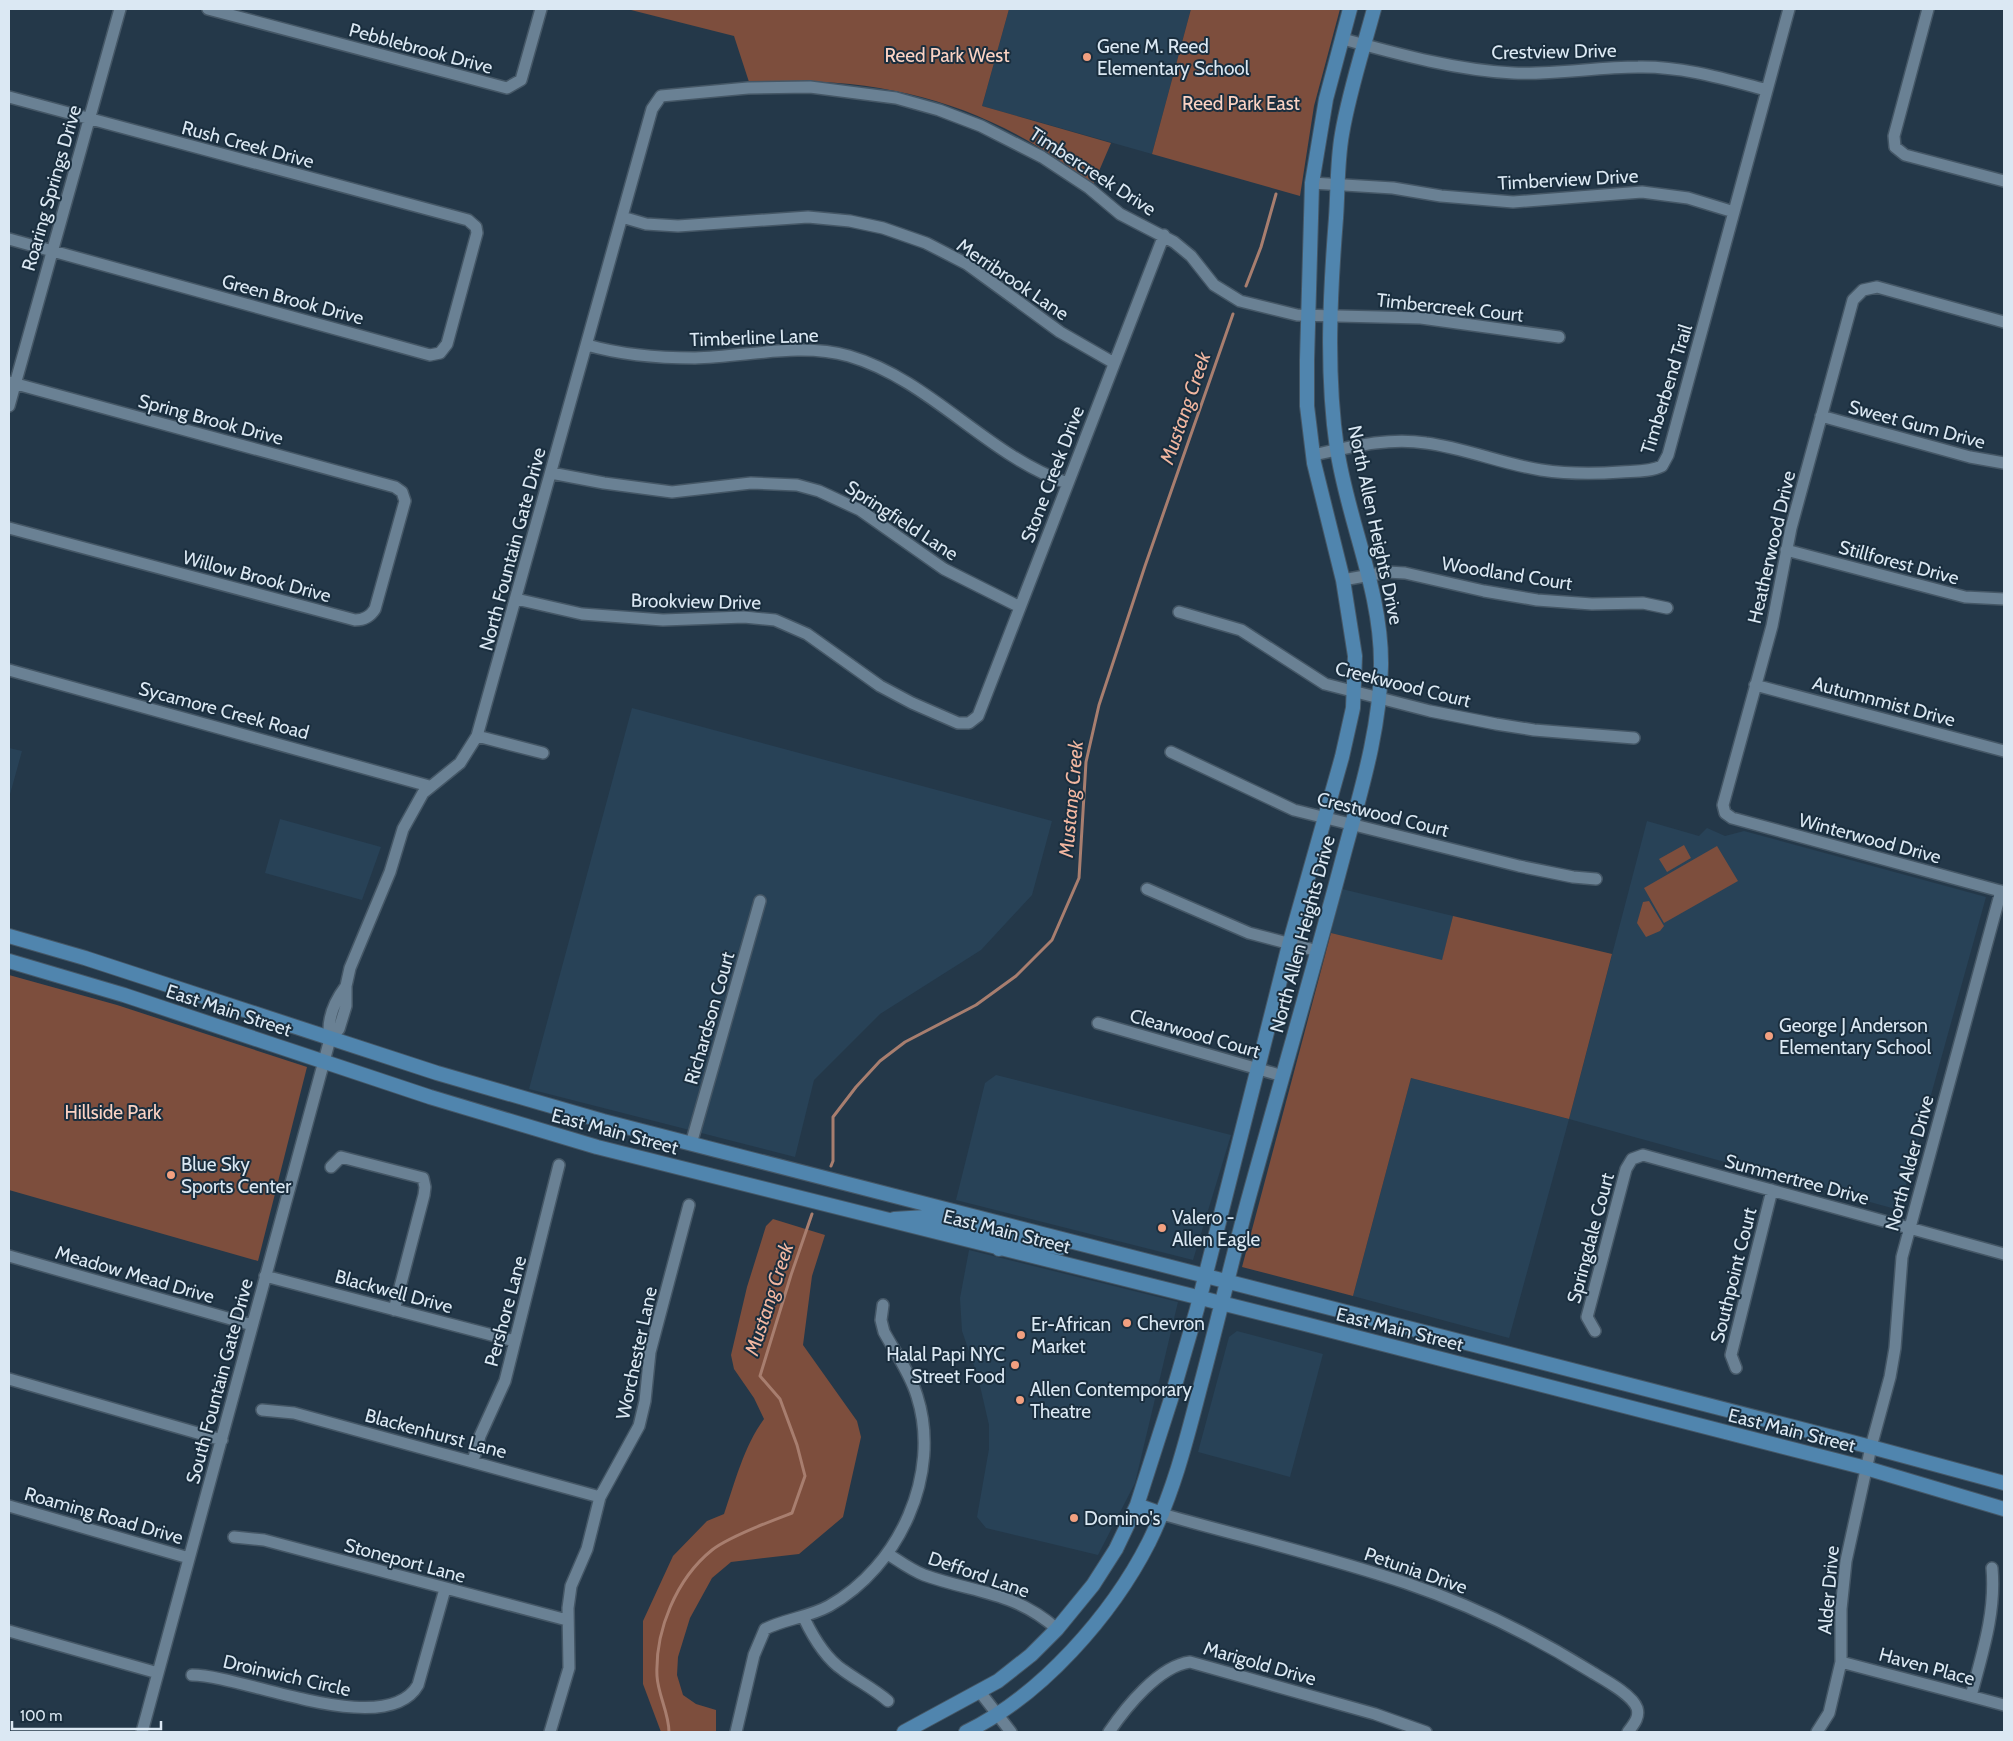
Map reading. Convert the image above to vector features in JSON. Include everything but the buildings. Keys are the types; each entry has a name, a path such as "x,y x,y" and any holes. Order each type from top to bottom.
{"main road":[{"name":"North Allen Heights Drive","path":"904,1732 998,1682 1031,1655 1057,1629 1093,1585 1116,1550 1137,1505 1171,1399 1205,1277 1289,945 1350,727 1355,692 1355,656 1343,580 1313,455 1307,406 1307,316 1312,183 1321,123 1350,9"},
{"name":"North Allen Heights Drive","path":"966,1732 997,1716 1040,1680 1087,1633 1132,1572 1171,1494 1185,1448 1226,1282 1318,951 1374,738 1379,697 1380,633 1368,575 1337,450 1330,381 1342,133 1374,9"},
{"name":"East Main Street","path":"9,936 130,973 437,1073 603,1122 1871,1447 2004,1484"},
{"name":"East Main Street","path":"9,961 124,995 430,1097 597,1147 1000,1249 1222,1302 1866,1468 2004,1509"},
{"path":"124,995 130,973"},
{"path":"886,1220 926,1217 991,1234 999,1233 1007,1225"},
{"path":"1000,1249 1008,1240 1015,1238 1078,1252 1105,1250"},
{"path":"1462,1364 1466,1344"},
{"path":"1597,1399 1599,1390 1603,1388 1664,1402 1715,1408"},
{"path":"1137,1505 1162,1514"}],"street":[{"name":"Roaring Springs Drive","path":"9,406 12,383 52,251 120,9"},
{"name":"Pebblebrook Drive","path":"208,9 507,88 522,80 541,9"},
{"name":"Timberbend Trail","path":"1313,455 1380,442 1425,442 1459,448 1541,470 1585,475 1643,471 1662,466 1668,455 1789,9"},
{"path":"1928,9 1894,136 1895,147 1905,155 2004,181"},
{"name":"Crestview Drive","path":"1342,39 1448,66 1482,71 1515,73 1639,66 1673,68 1694,71 1767,90"},
{"name":"Timbercreek Drive","path":"661,96 666,93 748,88 810,87 896,98 931,107 981,126 1035,153 1089,188 1120,214 1164,235 1191,256 1214,285 1228,294 1264,308 1307,316"},
{"name":"North Fountain Gate Drive","path":"330,1039 328,1027 335,1002 346,986 350,968 390,872 403,829 412,810 429,786 460,762 477,736 654,104 661,96"},
{"name":"Rush Creek Drive","path":"9,97 89,120 468,220 476,227"},
{"name":"Timberview Drive","path":"1312,183 1392,188 1441,196 1513,202 1642,192 1688,198 1734,212"},
{"name":"Merribrook Lane","path":"622,217 646,224 678,226 808,217 850,221 884,228 926,243 966,264 1060,332 1114,363"},
{"name":"Green Brook Drive","path":"9,239 435,354 447,344 477,238 476,227"},
{"name":"Stone Creek Drive","path":"969,723 978,716 1066,484 1164,235"},
{"name":"Heatherwood Drive","path":"1727,815 1723,809 1723,800 1772,626 1786,550 1853,300 1863,290 1876,288 2004,322"},
{"name":"Timbercreek Court","path":"1307,316 1421,318 1559,337"},
{"name":"Timberline Lane","path":"587,345 616,353 640,356 696,358 804,350 847,356 869,362 906,381 1002,450 1047,477 1066,484"},
{"name":"Spring Brook Drive","path":"12,383 394,487 402,492"},
{"name":"Sweet Gum Drive","path":"1821,416 1970,457 2004,463"},
{"name":"Springfield Lane","path":"551,473 604,483 672,492 751,483 797,485 819,491 860,510 944,569 1020,607"},
{"name":"Willow Brook Drive","path":"9,528 354,620 361,620 372,614 375,609 404,501 402,492"},
{"name":"Stillforest Drive","path":"1786,550 1965,597 2004,599"},
{"name":"Woodland Court","path":"1343,580 1368,575 1405,573 1484,591 1538,600 1592,604 1643,603 1667,608"},
{"name":"Brookview Drive","path":"516,599 582,614 663,620 744,617 775,620 807,634 880,686 912,703 958,723 969,723"},
{"name":"Creekwood Court","path":"1179,612 1241,630 1325,684 1430,711 1534,730 1634,738"},
{"name":"Sycamore Creek Road","path":"9,670 429,786"},
{"name":"Autumnmist Drive","path":"1755,685 2004,751"},
{"path":"477,736 543,753"},
{"name":"Crestwood Court","path":"1171,752 1280,805 1519,866 1573,877 1596,879"},
{"name":"Winterwood Drive","path":"1727,815 1732,818 2003,892"},
{"path":"1147,889 1222,923 1289,945 1318,951"},
{"name":"North Alder Drive","path":"1871,1447 1890,1377 1895,1348 1900,1272 1909,1228 2003,892"},
{"name":"Richardson Court","path":"691,1144 760,901"},
{"name":"Clearwood Court","path":"1098,1023 1283,1076"},
{"name":"South Fountain Gate Drive","path":"142,1732 330,1039"},
{"path":"331,1167 341,1156 423,1178 424,1196 394,1310"},
{"name":"Summertree Drive","path":"1637,1156 1649,1156 2004,1254"},
{"name":"Springdale Court","path":"1595,1330 1587,1317 1626,1170 1632,1159 1637,1156"},
{"name":"Pershore Lane","path":"473,1461 480,1436 505,1381 559,1166"},
{"name":"Southpoint Court","path":"1736,1368 1730,1355 1772,1190"},
{"name":"Worchester Lane","path":"550,1732 569,1668 567,1620 571,1586 587,1549 600,1497 639,1426 645,1401 650,1352 689,1205"},
{"name":"Meadow Mead Drive","path":"9,1256 252,1325"},
{"name":"Blackwell Drive","path":"265,1276 515,1341"},
{"path":"736,1732 758,1640 765,1629 773,1625 804,1618 830,1606 855,1588 888,1554 911,1512 924,1449 923,1424 917,1396 884,1332 881,1320 883,1305"},
{"path":"9,1379 222,1440"},
{"name":"Blackenhurst Lane","path":"262,1410 294,1413 600,1497"},
{"name":"Alder Drive","path":"1817,1732 1828,1713 1841,1662 1841,1609 1846,1561 1871,1447"},
{"name":"Roaming Road Drive","path":"9,1506 189,1558"},
{"name":"Petunia Drive","path":"1162,1514 1362,1569 1437,1594 1488,1616 1545,1645 1608,1682 1630,1698 1637,1707 1636,1721 1628,1732"},
{"name":"Stoneport Lane","path":"234,1537 264,1540 567,1620"},
{"name":"Defford Lane","path":"888,1554 922,1574 1004,1597 1025,1605 1057,1629"},
{"path":"1971,1696 1992,1611 1994,1590 1992,1568"},
{"name":"Droinwich Circle","path":"192,1675 219,1677 347,1708 369,1708 401,1700 413,1693 418,1685 445,1589"},
{"path":"804,1618 810,1631 832,1661 844,1671 872,1687 888,1701"},
{"path":"9,1631 158,1673"},
{"name":"Marigold Drive","path":"1109,1732 1122,1712 1160,1675 1179,1663 1190,1662 1375,1714 1426,1732"},
{"name":"Haven Place","path":"1841,1662 2004,1705"},
{"path":"980,1692 1011,1732"}],"shaded area":[{"name":"Gene M. Reed Elementary School","path":"1009,9 1191,9 1152,154 982,106"},
{"path":"632,708 1052,821 1032,895 981,950 880,1014 814,1080 795,1157 529,1089"},
{"path":"9,748 22,751 9,798"},
{"path":"280,819 381,847 362,900 265,873"},
{"name":"George J Anderson Elementary School","path":"1647,821 1699,836 1707,828 1725,836 1744,831 1986,897 1899,1210 1569,1119"},
{"path":"1342,889 1453,916 1442,961 1331,933"},
{"path":"996,1075 1231,1135 1193,1260 956,1200 985,1083"},
{"path":"1411,1078 1569,1119 1509,1338 1353,1296"},
{"path":"969,1250 1178,1302 1135,1483 1098,1555 986,1528 977,1517 989,1449 989,1425 978,1377 962,1331 960,1298"},
{"path":"1237,1331 1323,1354 1290,1477 1198,1452 1229,1337"}],"green space":[{"name":"Reed Park West","path":"627,9 1009,9 982,106 1111,143 1093,185 1054,156 1014,133 973,114 931,100 889,90 844,83 798,81 749,82 734,36"},
{"name":"Reed Park East","path":"1191,9 1340,9 1314,106 1300,196 1152,154"},
{"path":"1684,845 1691,858 1667,872 1659,859"},
{"path":"1717,846 1738,881 1664,923 1644,888"},
{"path":"1649,901 1664,926 1660,931 1646,937 1637,923 1643,902"},
{"path":"1453,916 1612,954 1569,1119 1411,1078 1353,1296 1242,1267 1331,933 1442,960"},
{"name":"Hillside Park","path":"9,975 117,1005 307,1067 258,1261 9,1190"},
{"path":"773,1219 825,1235 812,1276 803,1345 857,1421 861,1437 843,1517 799,1554 731,1562 712,1578 690,1618 678,1657 677,1675 683,1695 696,1704 716,1710 716,1732 661,1732 643,1684 643,1621 673,1556 707,1521 724,1514 745,1452 764,1419 754,1398 734,1369 731,1355 747,1287 766,1226"}],"waterway":[{"name":"Mustang Creek","path":"1246,286 1261,247 1276,194"},
{"name":"Mustang Creek","path":"831,1166 833,1161 833,1117 856,1087 880,1061 905,1042 976,1005 1016,976 1052,940 1079,878 1086,762 1099,705 1145,566 1233,314"},
{"name":"Mustang Creek","path":"669,1732 669,1725 659,1690 657,1659 664,1624 678,1591 699,1562 712,1550 740,1534 792,1513 805,1476 797,1445 780,1399 760,1376 812,1214"}],"place":[{"name":"Gene M. Reed Elementary School","path":"1087,57"},
{"name":"George J Anderson Elementary School","path":"1769,1036"},
{"name":"Blue Sky Sports Center","path":"171,1175"},
{"name":"Valero - Allen Eagle","path":"1162,1228"},
{"name":"Chevron","path":"1127,1323"},
{"name":"Er-African Market","path":"1021,1335"},
{"name":"Halal Papi NYC Street Food","path":"1015,1365"},
{"name":"Allen Contemporary Theatre","path":"1020,1400"},
{"name":"Domino's","path":"1074,1518"}]}
